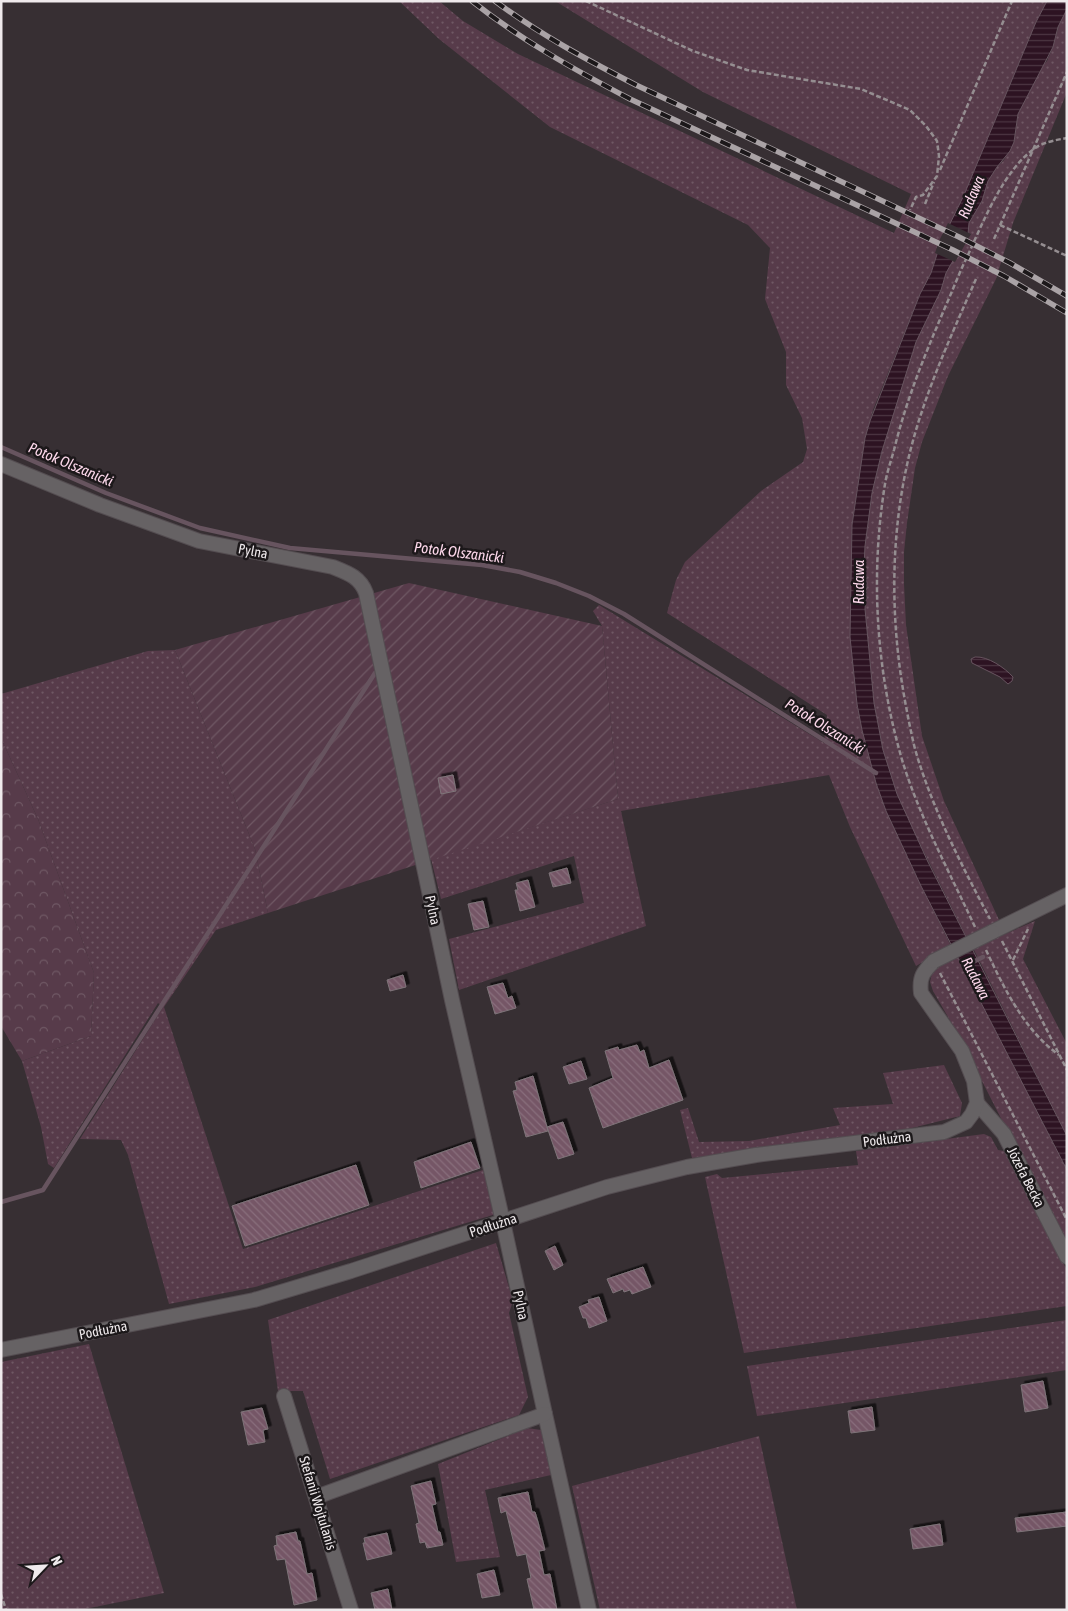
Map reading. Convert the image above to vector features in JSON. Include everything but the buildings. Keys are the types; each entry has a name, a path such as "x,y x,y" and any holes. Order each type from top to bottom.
{"street":[{"name":"Pylna","path":"1,464 100,505 199,541 333,567 349,574 363,584 452,1000 589,1610"},
{"path":"977,1104 974,1081 962,1051 921,993 919,982 925,970 934,961 1067,895"},
{"name":"Podłużna","path":"1,1350 254,1300 351,1272 607,1187 687,1167 756,1155 944,1132 966,1122 977,1104"},
{"name":"Józefa Becka","path":"977,1104 1004,1134 1067,1256"},
{"name":"Stefanii Wojtulanis","path":"284,1396 351,1610"},
{"path":"316,1496 545,1414"}],"path":[{"path":"586,1 694,51 747,70 861,90 910,110 926,126 936,141 940,164 937,176 924,195 916,198 910,210"},
{"path":"925,204 1012,1"},
{"path":"994,240 1067,72"},
{"path":"1067,138 1053,140 1033,149 1017,165 1007,179 984,220 923,356 899,429 886,482 877,566 877,613 882,663 903,763 951,878 987,935 1013,961 1067,1070"},
{"path":"1000,225 1067,256"},
{"path":"976,279 932,378 910,452 900,506 895,555 894,610 899,664 915,749 960,862 1007,994 1023,1018 1045,1045 1059,1055"},
{"path":"1013,961 1038,910"},
{"path":"934,961 1067,1220"},
{"path":"1,1594 6,1610"}],"green space":[{"path":"399,1 439,1 463,21 518,54 894,233 911,194 703,92 555,1 1047,1 1036,22 964,195 941,242 931,273 920,294 873,410 865,438 852,525 851,554 857,704 862,730 876,783 886,811 951,946 916,966 850,827 829,775 621,811 646,926 459,990 449,939 584,903 574,856 441,899 431,859 618,799 602,626 593,611 599,605 824,743 827,715 667,613 676,580 685,562 761,491 803,462 807,449 802,418 786,385 786,352 765,299 770,248 748,225 550,127 439,39"},
{"path":"1067,9 1067,92 1013,223 996,279 948,376 922,442 915,468 907,523 904,552 906,625 922,736 944,801 1000,922 967,938 904,812 883,750 874,703 865,609 867,583 864,567 865,546 872,493 886,436 916,341 941,290 946,273 968,234 969,223 982,201 988,181 1004,160 1014,142 1018,114 1040,69 1047,61 1060,22"},
{"path":"409,583 602,626 618,799 268,913 255,849 175,650"},
{"path":"175,650 255,849 268,913 216,930 164,1007 243,1249 486,1169 496,1214 255,1287 169,1304 128,1155 121,1140 80,1139 163,1007 158,1003 54,1168 48,1164 41,1127 22,1061 91,1036 94,973 38,819 1,738 1,694 148,651"},
{"path":"1,738 38,819 94,973 91,1036 22,1061 1,1026"},
{"path":"1035,921 1023,959 1067,1044 1067,1136 973,948"},
{"path":"957,956 1067,1170 1067,1248 959,1036 933,991 930,982 936,967"},
{"path":"944,1065 962,1103 960,1116 904,1130 692,1158 680,1110 688,1108 699,1142 749,1141 840,1125 833,1108 893,1104 883,1073"},
{"path":"984,1134 991,1137 998,1150 1004,1151 1067,1270 1067,1306 744,1353 705,1177 717,1174 722,1178 858,1165 856,1151"},
{"path":"496,1243 513,1301 509,1313 528,1397 519,1415 330,1479 303,1391 278,1391 268,1320"},
{"path":"1067,1320 1067,1370 757,1416 747,1366"},
{"path":"89,1344 164,1593 80,1610 1,1610 1,1362"},
{"path":"527,1428 541,1430 551,1475 485,1490 500,1557 456,1562 438,1464"},
{"path":"759,1436 797,1610 600,1610 572,1486"}],"water":[{"name":"Rudawa","path":"1047,1 1067,1 1067,9 1058,27 1053,47 1018,114 1014,142 1010,151 988,181 982,201 969,223 968,234 946,273 941,290 916,342 882,451 872,493 864,567 867,583 865,609 874,703 883,750 897,794 928,862 1067,1136 1067,1170 921,886 886,811 876,783 862,730 857,704 850,637 852,525 865,438 870,421 920,294 931,273 941,242 964,195 1036,22"},
{"path":"975,657 985,658 1001,666 1013,677 1012,681 1008,684 1000,677 972,663 971,659"}],"pier":[{"path":"948,223 971,234 955,262 935,253"}],"waterway":[{"name":"Potok Olszanicki","path":"1,447 106,493 200,528 290,548 482,565 520,572 556,583 589,596 624,614 876,773"},
{"path":"1,1202 43,1190 375,673"},
{"name":"Rudawa","path":"973,962 983,957"}],"railway":[{"path":"472,1 510,29 549,54 630,99 953,250 1004,276 1067,313"},
{"path":"495,1 546,35 618,76 959,237 1010,263 1067,296"}]}
